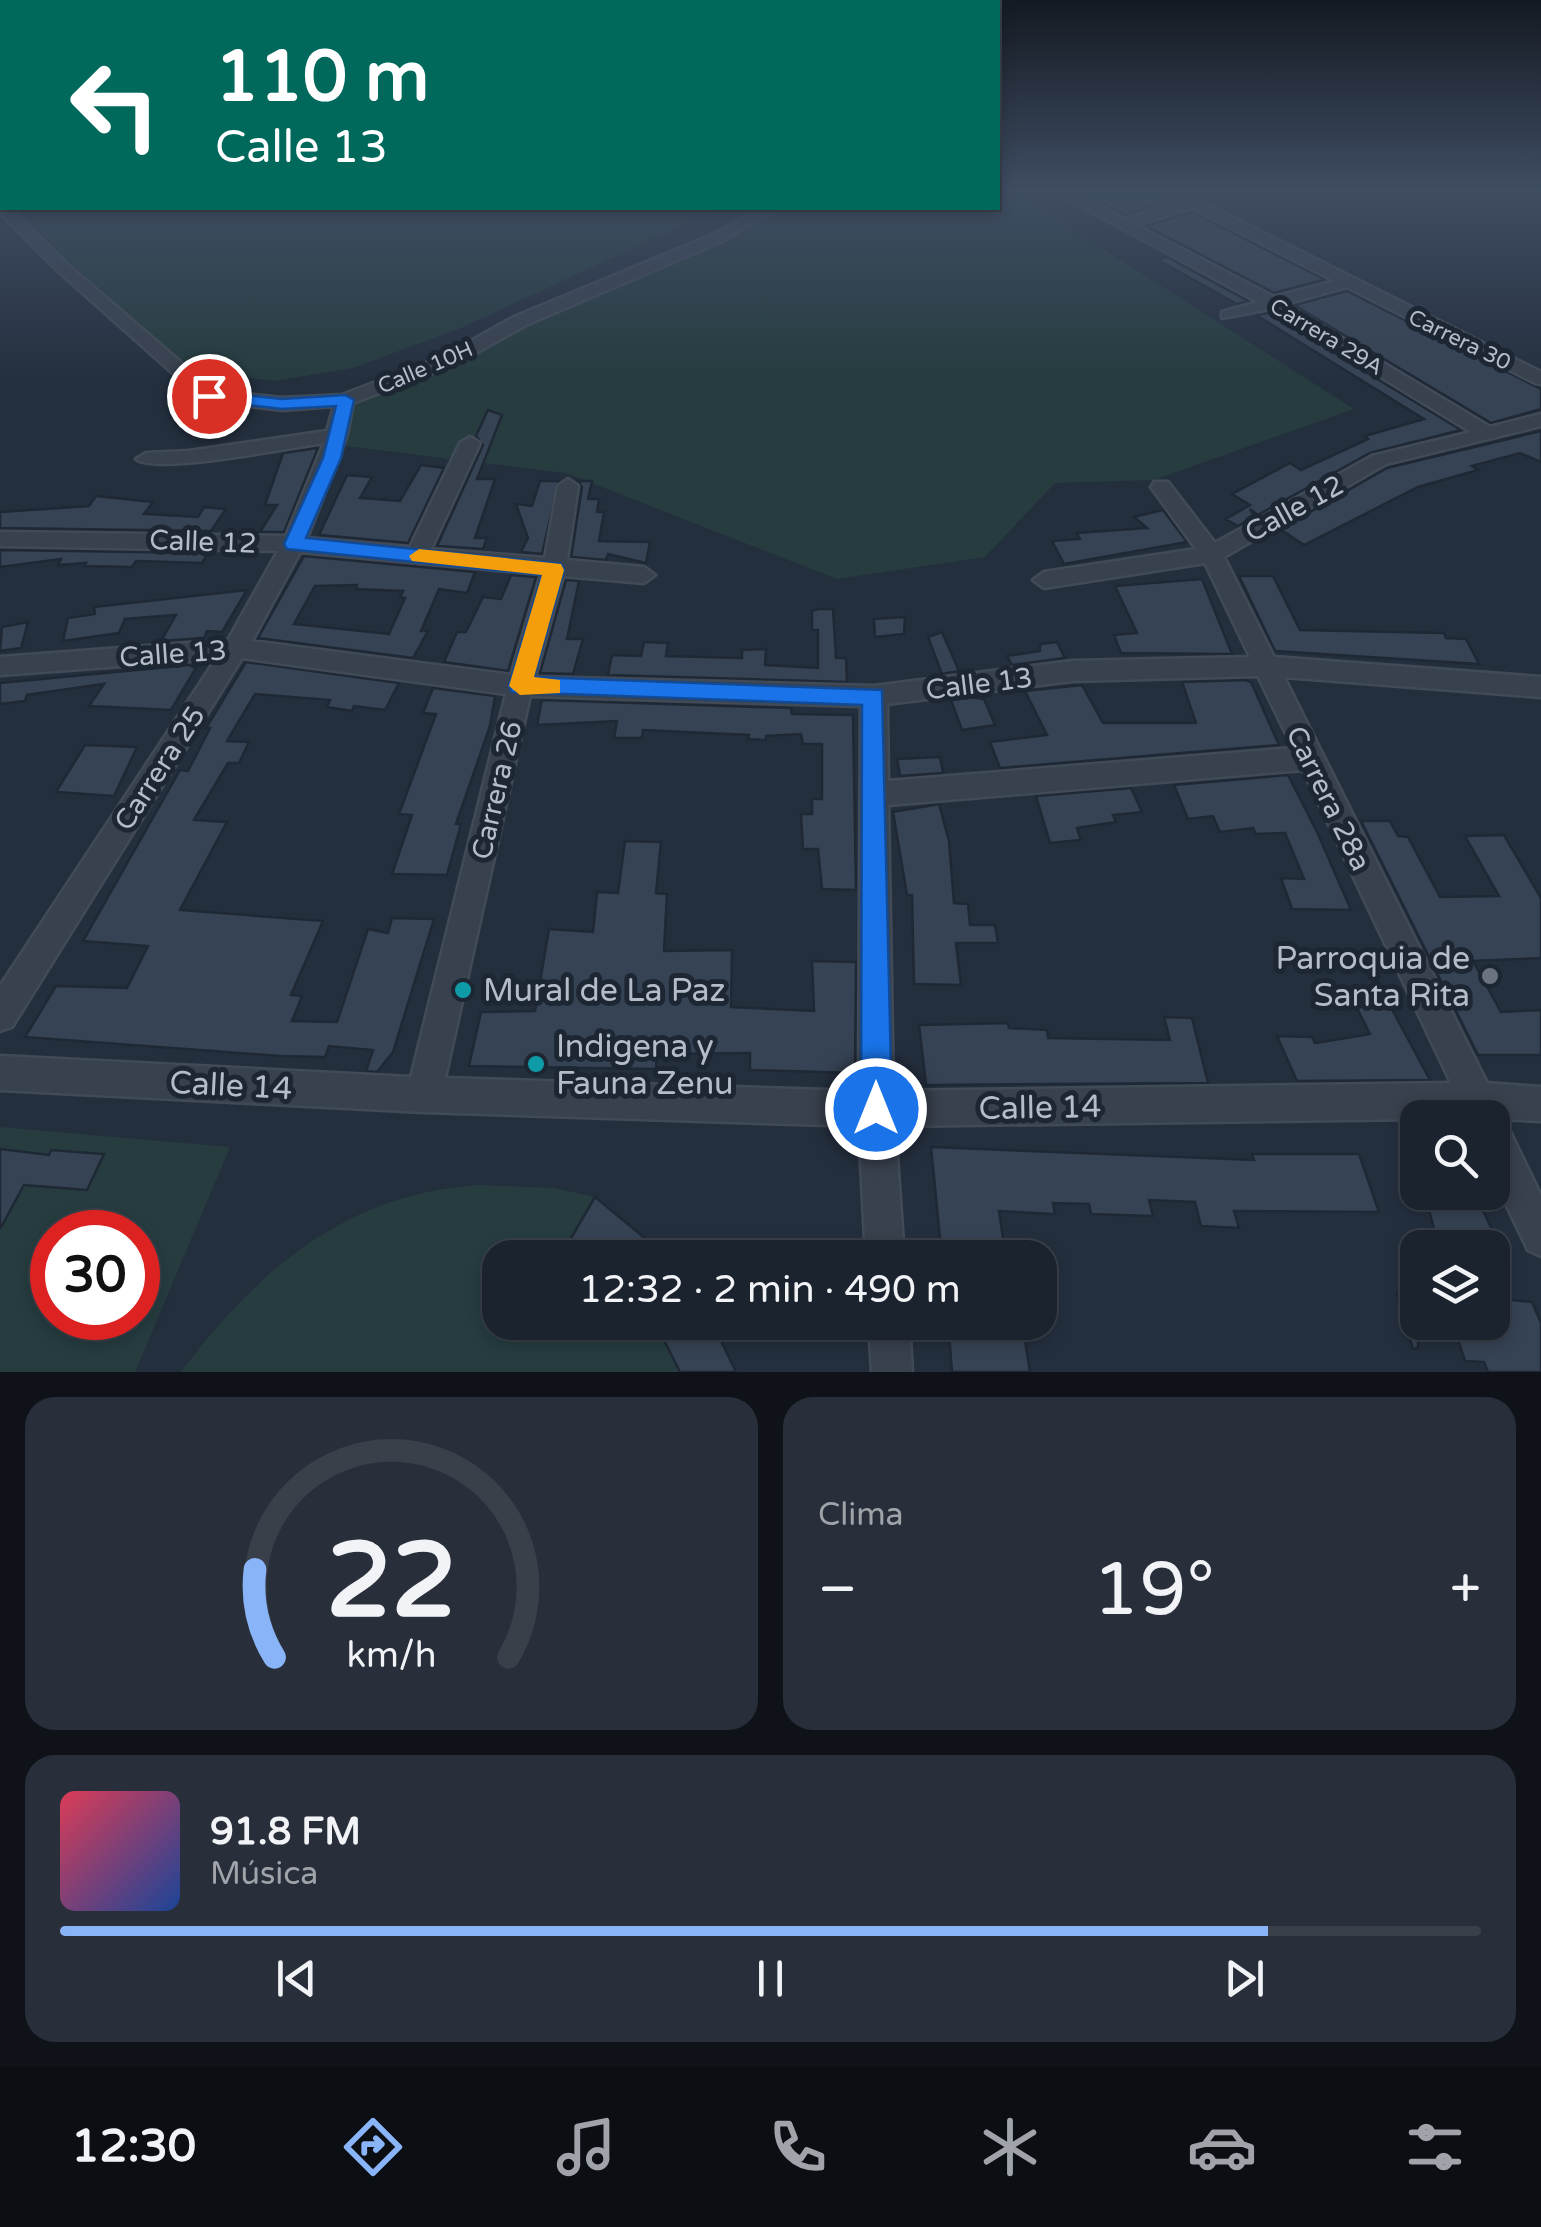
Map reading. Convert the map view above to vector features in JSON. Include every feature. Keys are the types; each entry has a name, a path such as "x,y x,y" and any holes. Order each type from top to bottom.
{"street":[{"name":"Calle 10H","path":"48,253 209,396 282,404 345,400 450,360 520,321 682,253"},
{"name":"Carrera 29A","path":"1178,253 1272,303 1488,434"},
{"name":"Carrera 30","path":"1292,253 1541,379"},
{"path":"1228,315 1348,282"},
{"name":"Carrera 25","path":"0,1015 236,648 294,544 338,435 345,400"},
{"name":"Calle 12","path":"1044,580 1212,554 1379,460 1541,420"},
{"path":"146,459 189,457 338,435"},
{"path":"416,556 470,443"},
{"name":"Carrera 26","path":"424,1095 520,686 554,570 568,486"},
{"name":"Carrera 28a","path":"1161,487 1212,554 1477,1100"},
{"name":"Calle 12","path":"0,539 294,544 644,575"},
{"name":"Calle 13","path":"0,666 236,648 520,686 874,696 1072,670 1265,666 1541,687"},
{"path":"874,696 876,1109 884,1240"},
{"path":"876,794 1309,758"},
{"name":"Calle 14","path":"0,1073 424,1095 876,1109 1400,1116"},
{"name":"Calle 14","path":"1510,1111 1541,1104"},
{"name":"Carrera 28a","path":"1510,1171 1541,1237"},
{"path":"890,1340 892,1372"}],"green space":[{"path":"59,253 623,253 461,328 353,368 274,381 189,370"},
{"path":"689,253 1110,253 1354,409 1154,480 1055,483 985,557 837,579 566,473 337,445 348,401"},
{"path":"0,1127 230,1147 160,1313 160,1210 30,1210 30,1340 149,1340 135,1372 0,1372"},
{"path":"479,1185 554,1188 595,1197 648,1240 482,1240 482,1340 720,1340 735,1372 181,1372 241,1301 309,1243 387,1203 431,1191"}],"building":[{"path":"1198,253 1273,253 1324,279 1274,293"},
{"path":"1167,257 1248,301 1237,304 1158,260"},
{"path":"1347,291 1541,389 1541,409 1491,423 1294,305"},
{"path":"1269,313 1461,430 1370,453 1258,515 1250,509 1254,517 1238,526 1226,519 1250,505 1232,494 1290,463 1301,470 1368,439 1365,436 1424,419 1256,315"},
{"path":"488,410 502,415 477,479 495,479 475,538 487,538 483,549 437,546 483,445 476,436"},
{"path":"1541,431 1541,462 1520,453 1472,466 1478,470 1418,487 1304,545 1280,529 1387,468"},
{"path":"318,448 284,532 260,532 277,505 265,505 283,453"},
{"path":"421,465 444,468 408,543 319,535 347,475 372,477 360,498 400,501"},
{"path":"540,481 559,481 542,554 521,552 528,538 516,504 532,506"},
{"path":"578,481 592,481 588,499 599,499 597,512 604,512 599,541 650,542 646,563 608,554 606,560 571,557 582,487"},
{"path":"96,496 153,502 144,514 198,517 204,507 226,509 211,531 0,528 0,512 89,506"},
{"path":"1163,510 1187,542 1064,564 1052,541 1080,539 1077,533 1147,528 1134,517"},
{"path":"0,550 208,553 202,563 136,561 132,567 58,565 61,559 0,567"},
{"path":"304,556 475,572 467,593 439,589 421,631 428,631 413,658 258,638","holes":["357,585 356,589 403,591 400,597 405,598 389,634 294,624 315,586"]},
{"path":"511,575 536,577 508,671 444,662 457,632 466,632 483,597 501,599"},
{"path":"1239,576 1273,576 1300,630 1444,633 1446,638 1466,639 1479,664 1275,651"},
{"path":"1202,579 1232,654 1121,653 1114,635 1137,633 1115,586"},
{"path":"566,580 579,581 567,639 583,639 573,674 540,673"},
{"path":"247,590 222,632 207,631 204,638 161,641 176,615 125,619 119,633 63,641 68,618 95,614 94,607"},
{"path":"833,609 836,658 846,658 847,682 608,675 612,655 641,656 644,642 668,643 666,656 742,658 742,650 766,649 765,665 818,668 818,630 812,630 812,611"},
{"path":"905,617 904,634 875,637 874,619"},
{"path":"28,622 21,648 0,651 2,627"},
{"path":"942,632 959,671 942,674 928,637"},
{"path":"1057,642 1065,658 1012,665 1007,656 1040,651 1040,644"},
{"path":"246,662 399,683 385,710 354,706 352,711 327,707 330,700 255,694 227,741 249,742 239,763 228,763 194,820 227,822 180,910 323,921 291,995 302,996 292,1021 337,1022 368,929 388,933 392,918 434,919 393,1052 377,1072 366,1071 373,1050 329,1046 325,1057 280,1056 25,1037 56,986 127,988 148,946 83,941 180,770 188,771 210,728 206,728"},
{"path":"189,665 196,668 171,710 89,706 104,684 27,695 25,701 0,704 0,683"},
{"path":"1182,682 1251,682 1279,745 1000,768 990,742 1047,735 1025,691 1082,685 1103,723 1196,723"},
{"path":"433,688 495,696 490,726 456,824 461,824 447,875 392,874 412,815 399,814 436,714 423,713"},
{"path":"984,699 995,725 962,730 951,700"},
{"path":"542,700 791,708 792,714 853,715 856,890 822,889 818,849 803,849 801,814 812,814 812,799 822,799 822,744 803,744 801,734 766,736 766,740 748,739 749,735 643,730 642,738 614,738 617,721 537,725"},
{"path":"85,745 137,747 114,796 56,792"},
{"path":"940,757 943,773 900,776 897,759"},
{"path":"1288,775 1351,910 1292,909 1281,878 1304,879 1285,833 1256,834 1253,828 1220,832 1213,816 1188,819 1174,785"},
{"path":"1131,788 1142,812 1113,815 1116,822 1077,828 1081,840 1050,843 1036,796"},
{"path":"939,804 949,841 954,903 968,904 970,925 995,925 998,943 956,943 961,985 914,984 912,895 907,895 893,812"},
{"name":"Parroquia de Santa Rita","path":"1361,821 1390,821 1398,836 1408,837 1440,897 1499,896 1465,836 1504,835 1541,898 1541,958 1473,961 1501,1012 1541,1010 1541,1055 1478,1055"},
{"path":"625,841 661,842 656,893 667,894 664,951 732,950 731,1007 814,1011 812,961 856,962 855,1073 750,1070 750,1053 657,1054 656,1069 469,1066 481,1012 535,1011 549,929 593,932 597,892 618,893"},
{"path":"1346,987 1380,987 1430,1080 1297,1081 1277,1036 1312,1037 1315,1043 1370,1034"},
{"path":"1164,1017 1192,1018 1208,1083 926,1085 919,1025 1008,1023 1009,1028 1047,1030 1048,1038 1170,1040"},
{"path":"931,1147 1254,1160 1252,1154 1359,1154 1379,1212 1234,1211 1239,1228 1201,1226 1195,1202 1149,1200 1153,1216 1091,1214 1089,1204 1053,1203 1055,1214 999,1211 1003,1240 940,1240"},
{"path":"0,1149 49,1155 51,1150 104,1154 87,1190 24,1185 0,1229"},
{"path":"595,1197 647,1240 570,1240"},
{"path":"1429,1210 1483,1210 1492,1230 1434,1230"},
{"path":"1510,1300 1532,1302 1541,1323 1541,1372 1488,1372 1484,1362 1465,1361 1458,1340 1510,1340"},
{"path":"664,1340 721,1340 736,1372 680,1372"},
{"path":"949,1340 1025,1340 1030,1372 952,1372"}],"slow traffic":[{"path":"419,556 554,570 520,686 552,687"}],"place":[{"name":"Parroquia de Santa Rita","path":"1490,976"},
{"name":"Mural de La Paz","path":"463,990"},
{"name":"Indigena y Fauna Zenu","path":"536,1064"}],"route":[{"path":"209,396 282,404 345,400 332,458 294,544 554,570 520,686 874,696 876,1109"}]}
